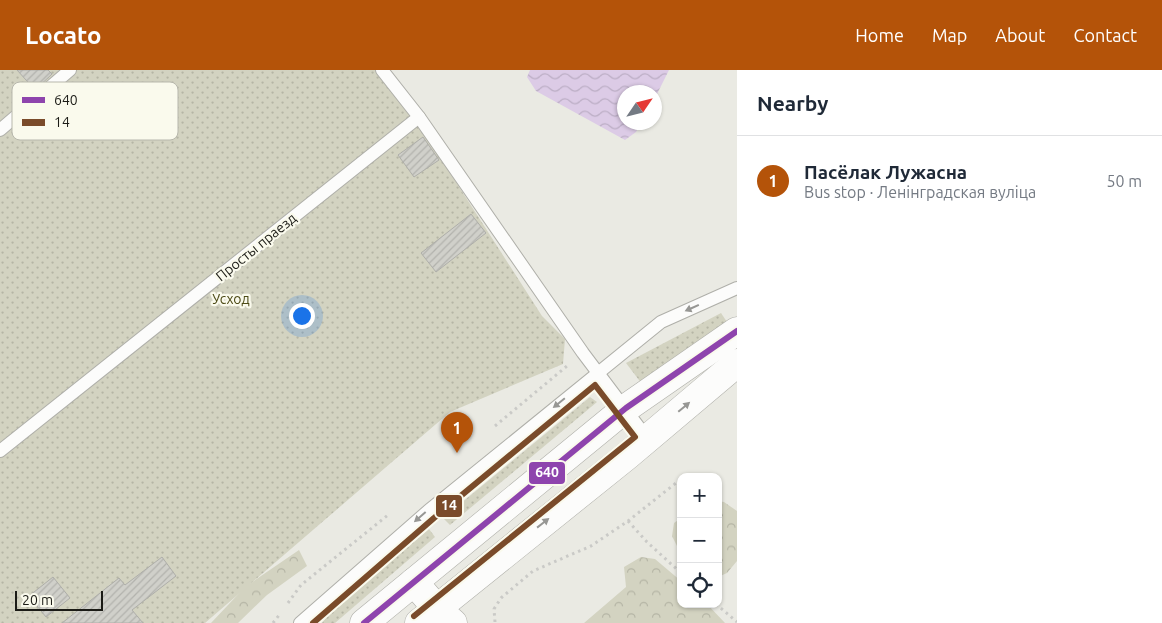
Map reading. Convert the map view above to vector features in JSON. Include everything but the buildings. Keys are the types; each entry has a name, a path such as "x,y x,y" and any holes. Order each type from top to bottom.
{"main road":[{"path":"364,623 626,408 737,331"},
{"path":"414,582 436,618 737,363"}],"lane":[{"path":"56,82 70,70"},
{"path":"382,70 419,117 596,372 626,408 647,438"},
{"name":"Просты праезд","path":"0,451 419,117"},
{"path":"0,130 12,120"},
{"path":"300,623 428,511 596,372 661,322 737,288"}],"path":[{"path":"494,427 583,353"},
{"path":"495,622 494,609 501,598 533,571 591,546 628,521 677,482"},
{"path":"273,623 301,585 391,512"},
{"path":"628,521 647,542 677,569"},
{"path":"721,608 737,622"}],"green space":[{"name":"Усход","path":"0,70 384,70 542,316 565,339 563,364 450,412 205,623 0,623"},
{"path":"721,313 729,325 642,384 626,363"},
{"path":"590,397 597,402 450,525 443,518"},
{"path":"722,502 737,511 737,561 727,573 722,575"},
{"path":"677,521 677,546 672,536 674,523"},
{"path":"429,529 435,537 335,623 322,623 330,612"},
{"path":"299,550 307,566 267,595 238,623 211,623 245,587"},
{"path":"641,557 655,559 677,578 677,608 711,608 725,623 584,623 626,587 624,567"}],"water":[{"path":"530,70 669,70 662,85 617,85 617,130 637,130 625,140 536,91 527,77"}],"transit line":[{"name":"640","path":"364,623 626,408 737,331"},
{"name":"14","path":"313,623 434,518 595,385 635,437 414,616"}],"place":[{"name":"Пасёлак Лужасна","path":"457,453"}]}
